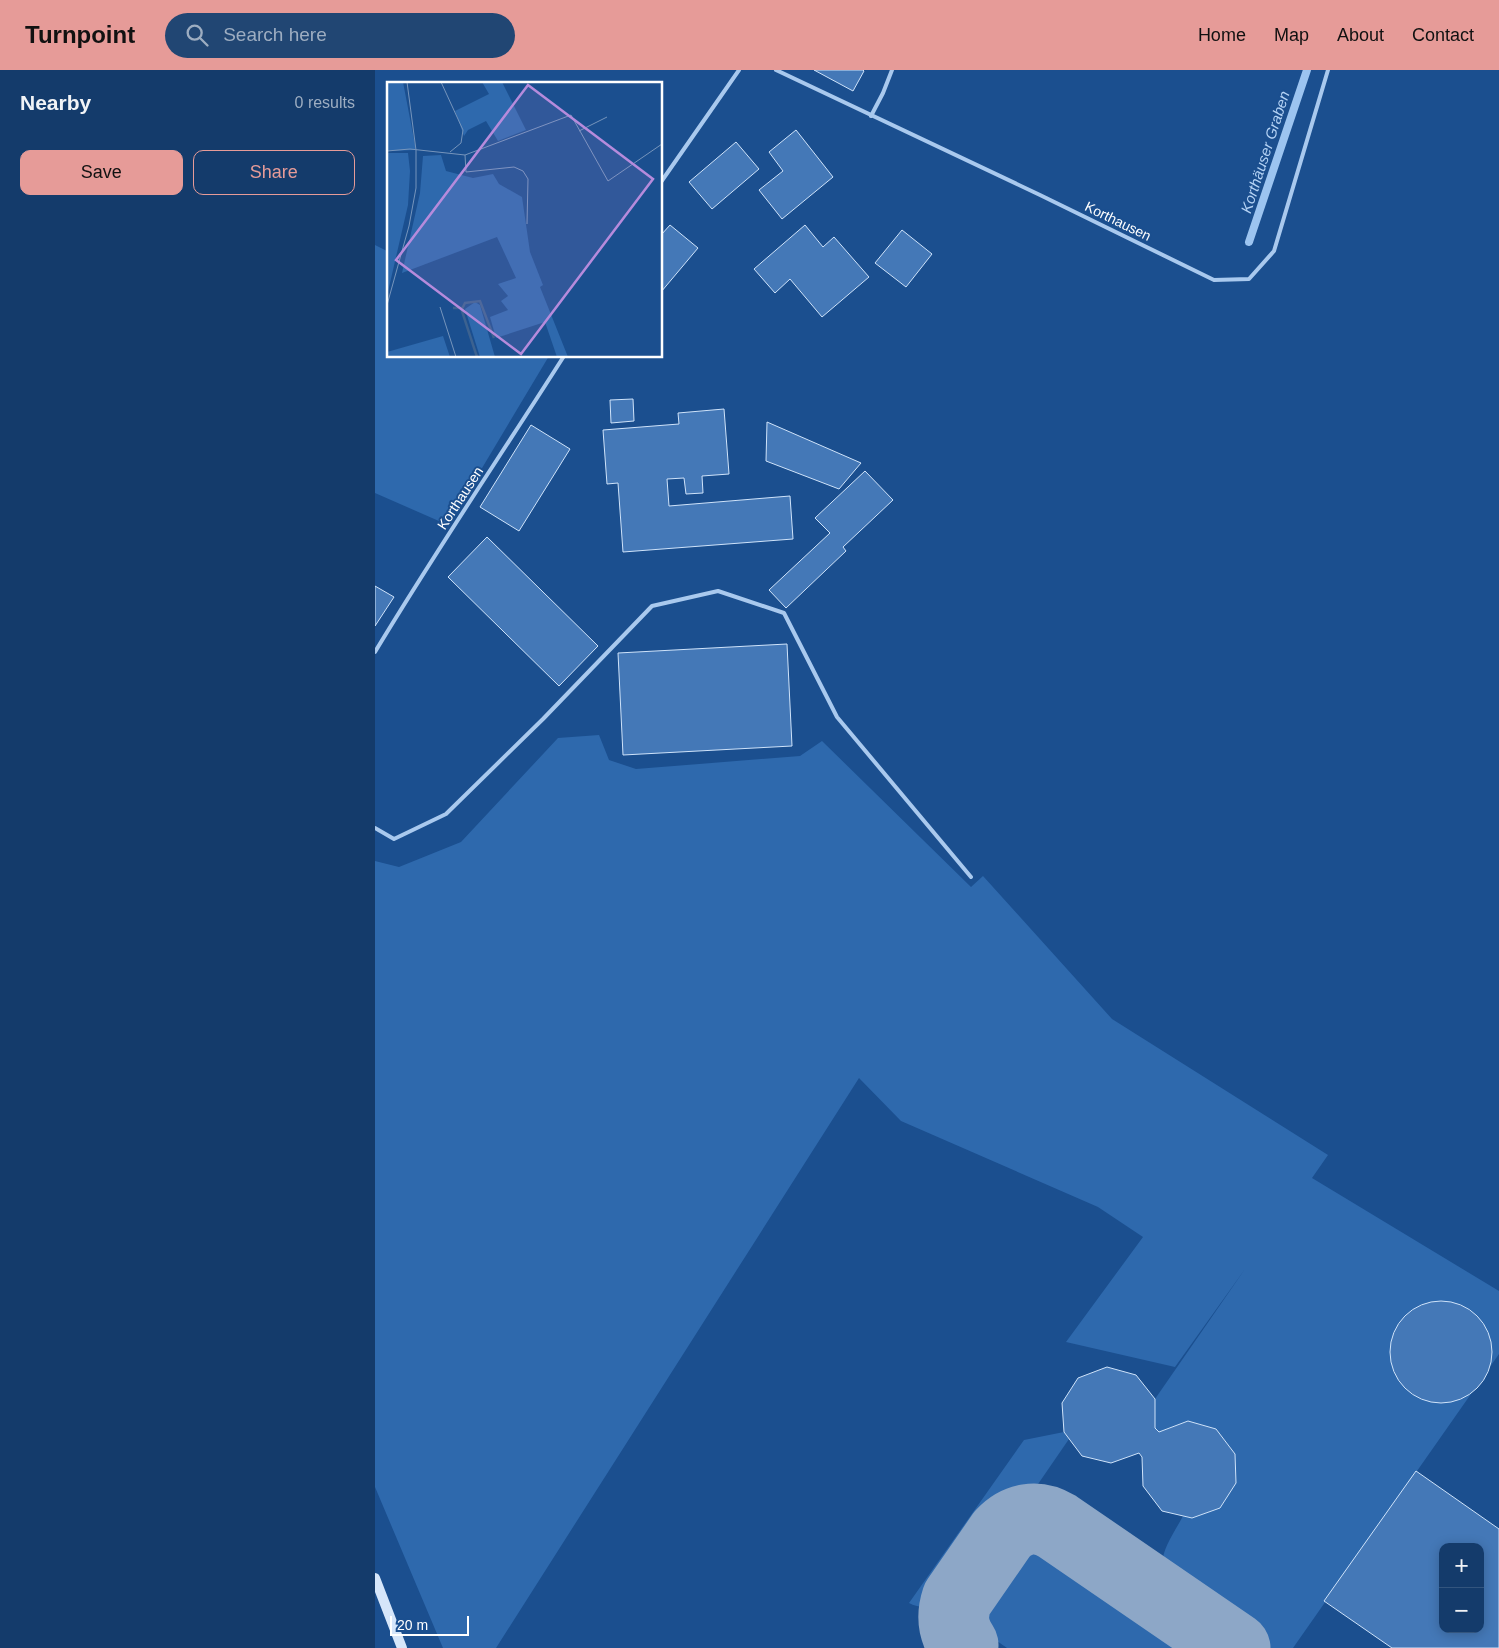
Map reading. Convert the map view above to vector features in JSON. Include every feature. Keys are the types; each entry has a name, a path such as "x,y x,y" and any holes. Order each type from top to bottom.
{"street":[{"path":"375,1578 402,1648"}],"lane":[{"path":"663,179 739,70"},
{"name":"Korthausen","path":"776,70 1214,280 1249,279 1273,251 1327,70"},
{"path":"871,116 892,70"},
{"name":"Korthausen","path":"375,652 420,578 453,530 563,358"},
{"path":"375,828 394,839 446,814 543,719 652,606 719,591 784,613 837,717 971,877"}],"shaded area":[{"path":"375,245 387,251 387,358 548,358 448,525 375,493"},
{"path":"599,735 609,760 636,769 800,756 822,741 971,887 983,876 1112,1019 1328,1155 1312,1178 1499,1291 1499,1354 1293,1648 1261,1648 1168,1584 1162,1566 1165,1549 1183,1516 1192,1518 1220,1508 1236,1483 1235,1454 1216,1429 1188,1421 1159,1432 1155,1428 1155,1399 1245,1269 1175,1367 1066,1342 1143,1237 1098,1207 901,1121 859,1078 496,1648 443,1648 375,1487 375,861 399,867 461,842 558,738"},
{"path":"1064,1432 1069,1439 1025,1503 1020,1502 1005,1506 993,1518 939,1599 925,1607 909,1603 1024,1440"},
{"path":"1040,1536 1050,1540 1208,1648 1007,1648 989,1635 978,1622 975,1613 977,1599 981,1589 1013,1544 1022,1539"}],"building":[{"path":"814,70 863,70 864,71 853,91"},
{"path":"796,130 833,177 782,219 759,190 783,171 769,152"},
{"path":"736,142 759,169 712,209 689,182"},
{"path":"670,225 698,248 663,290 663,233"},
{"path":"805,225 823,247 834,237 869,277 822,317 790,279 775,293 754,269"},
{"path":"902,230 932,254 906,287 875,263"},
{"path":"633,399 634,421 611,423 610,400"},
{"path":"724,409 729,474 702,476 703,493 686,494 684,478 667,479 669,506 790,496 793,539 623,552 618,483 607,484 603,430 679,424 678,413"},
{"path":"767,422 861,463 839,489 766,461"},
{"path":"531,425 570,449 519,531 480,507"},
{"path":"865,471 893,500 843,547 846,551 786,608 769,590 830,533 815,518"},
{"path":"487,537 598,646 559,686 448,577"},
{"path":"375,586 394,597 375,626"},
{"path":"787,644 792,746 623,755 618,653"},
{"path":"1441,1301 1460,1305 1477,1316 1488,1333 1492,1352 1488,1371 1477,1388 1460,1399 1441,1403 1422,1399 1405,1388 1394,1371 1390,1352 1394,1333 1405,1316 1422,1305"},
{"path":"1107,1367 1136,1375 1155,1399 1155,1428 1159,1432 1188,1421 1216,1429 1235,1454 1236,1483 1220,1508 1192,1518 1162,1511 1143,1486 1142,1457 1139,1453 1111,1463 1082,1456 1064,1432 1062,1403 1078,1378"},
{"path":"1416,1471 1499,1529 1499,1648 1392,1648 1324,1601"}],"waterway":[{"name":"Korthäuser Graben","path":"1249,242 1307,70"}],"taxiway":[{"path":"963,1645 954,1623 957,1599 1002,1534 1014,1524 1035,1519 1050,1522 1057,1526 1235,1648"}]}
